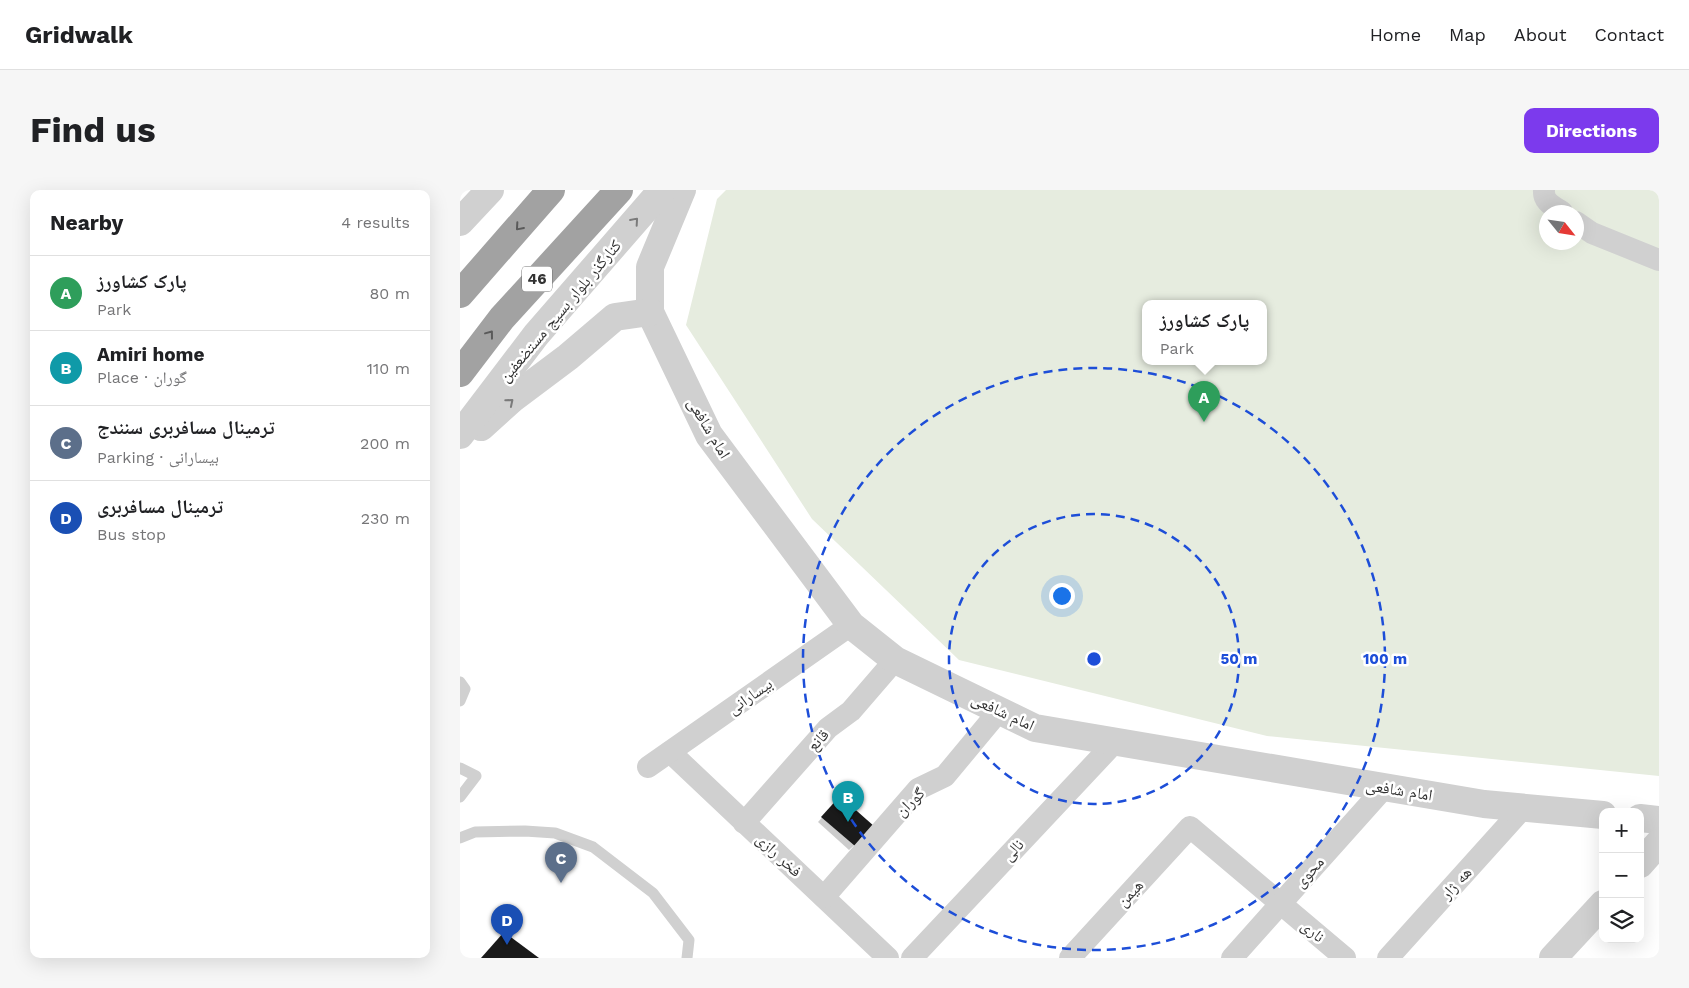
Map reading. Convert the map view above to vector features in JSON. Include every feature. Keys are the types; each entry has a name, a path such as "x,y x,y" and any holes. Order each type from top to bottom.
{"highway":[{"path":"460,294 551,190"},
{"name":"46","path":"460,373 502,318 619,190"}],"street":[{"path":"460,222 490,190"},
{"name":"کنارگذر بلوار بسیج مستضعفین","path":"460,434 536,335 662,190"},
{"path":"460,446 512,399 568,358 615,317 650,312 650,267 682,190"},
{"path":"1544,190 1543,196 1546,202 1551,205"},
{"path":"1584,228 1626,248 1659,260"},
{"name":"امام شافعی","path":"650,312 709,435 851,625 896,660 1036,728 1484,804 1599,814"},
{"name":"بیسارانی","path":"648,767 851,625"},
{"name":"قانع","path":"744,823 828,728 851,711 896,660"},
{"name":"گوران","path":"824,897 918,790 946,776 999,711"},
{"name":"نالی","path":"912,958 1115,742"},
{"name":"فخر رازی","path":"670,752 888,958"},
{"name":"محوی","path":"1232,958 1385,787"},
{"name":"هه ژار","path":"1388,958 1524,807"},
{"path":"1644,818 1659,820"},
{"name":"ناری","path":"1190,827 1345,958"},
{"name":"هیمن","path":"1070,958 1190,827"},
{"path":"1644,860 1659,843"},
{"path":"1553,958 1599,908"}],"lane":[{"path":"460,682 466,689 460,701"},
{"path":"460,768 476,776 460,797"},
{"path":"460,838 475,832 525,831 555,833 593,848 653,893 689,940 687,958"}],"shaded area":[{"path":"726,190 1659,190 1659,776 1267,736 959,660 812,519 686,325 717,199"}],"building":[{"path":"840,796 875,827 855,846 821,817"},
{"path":"504,932 539,958 481,958"}],"place":[{"name":"پارک کشاورز","path":"1204,422"},
{"name":"Amiri home","path":"848,822"},
{"name":"ترمینال مسافربری سنندج","path":"561,883"},
{"name":"ترمینال مسافربری","path":"507,945"}]}
